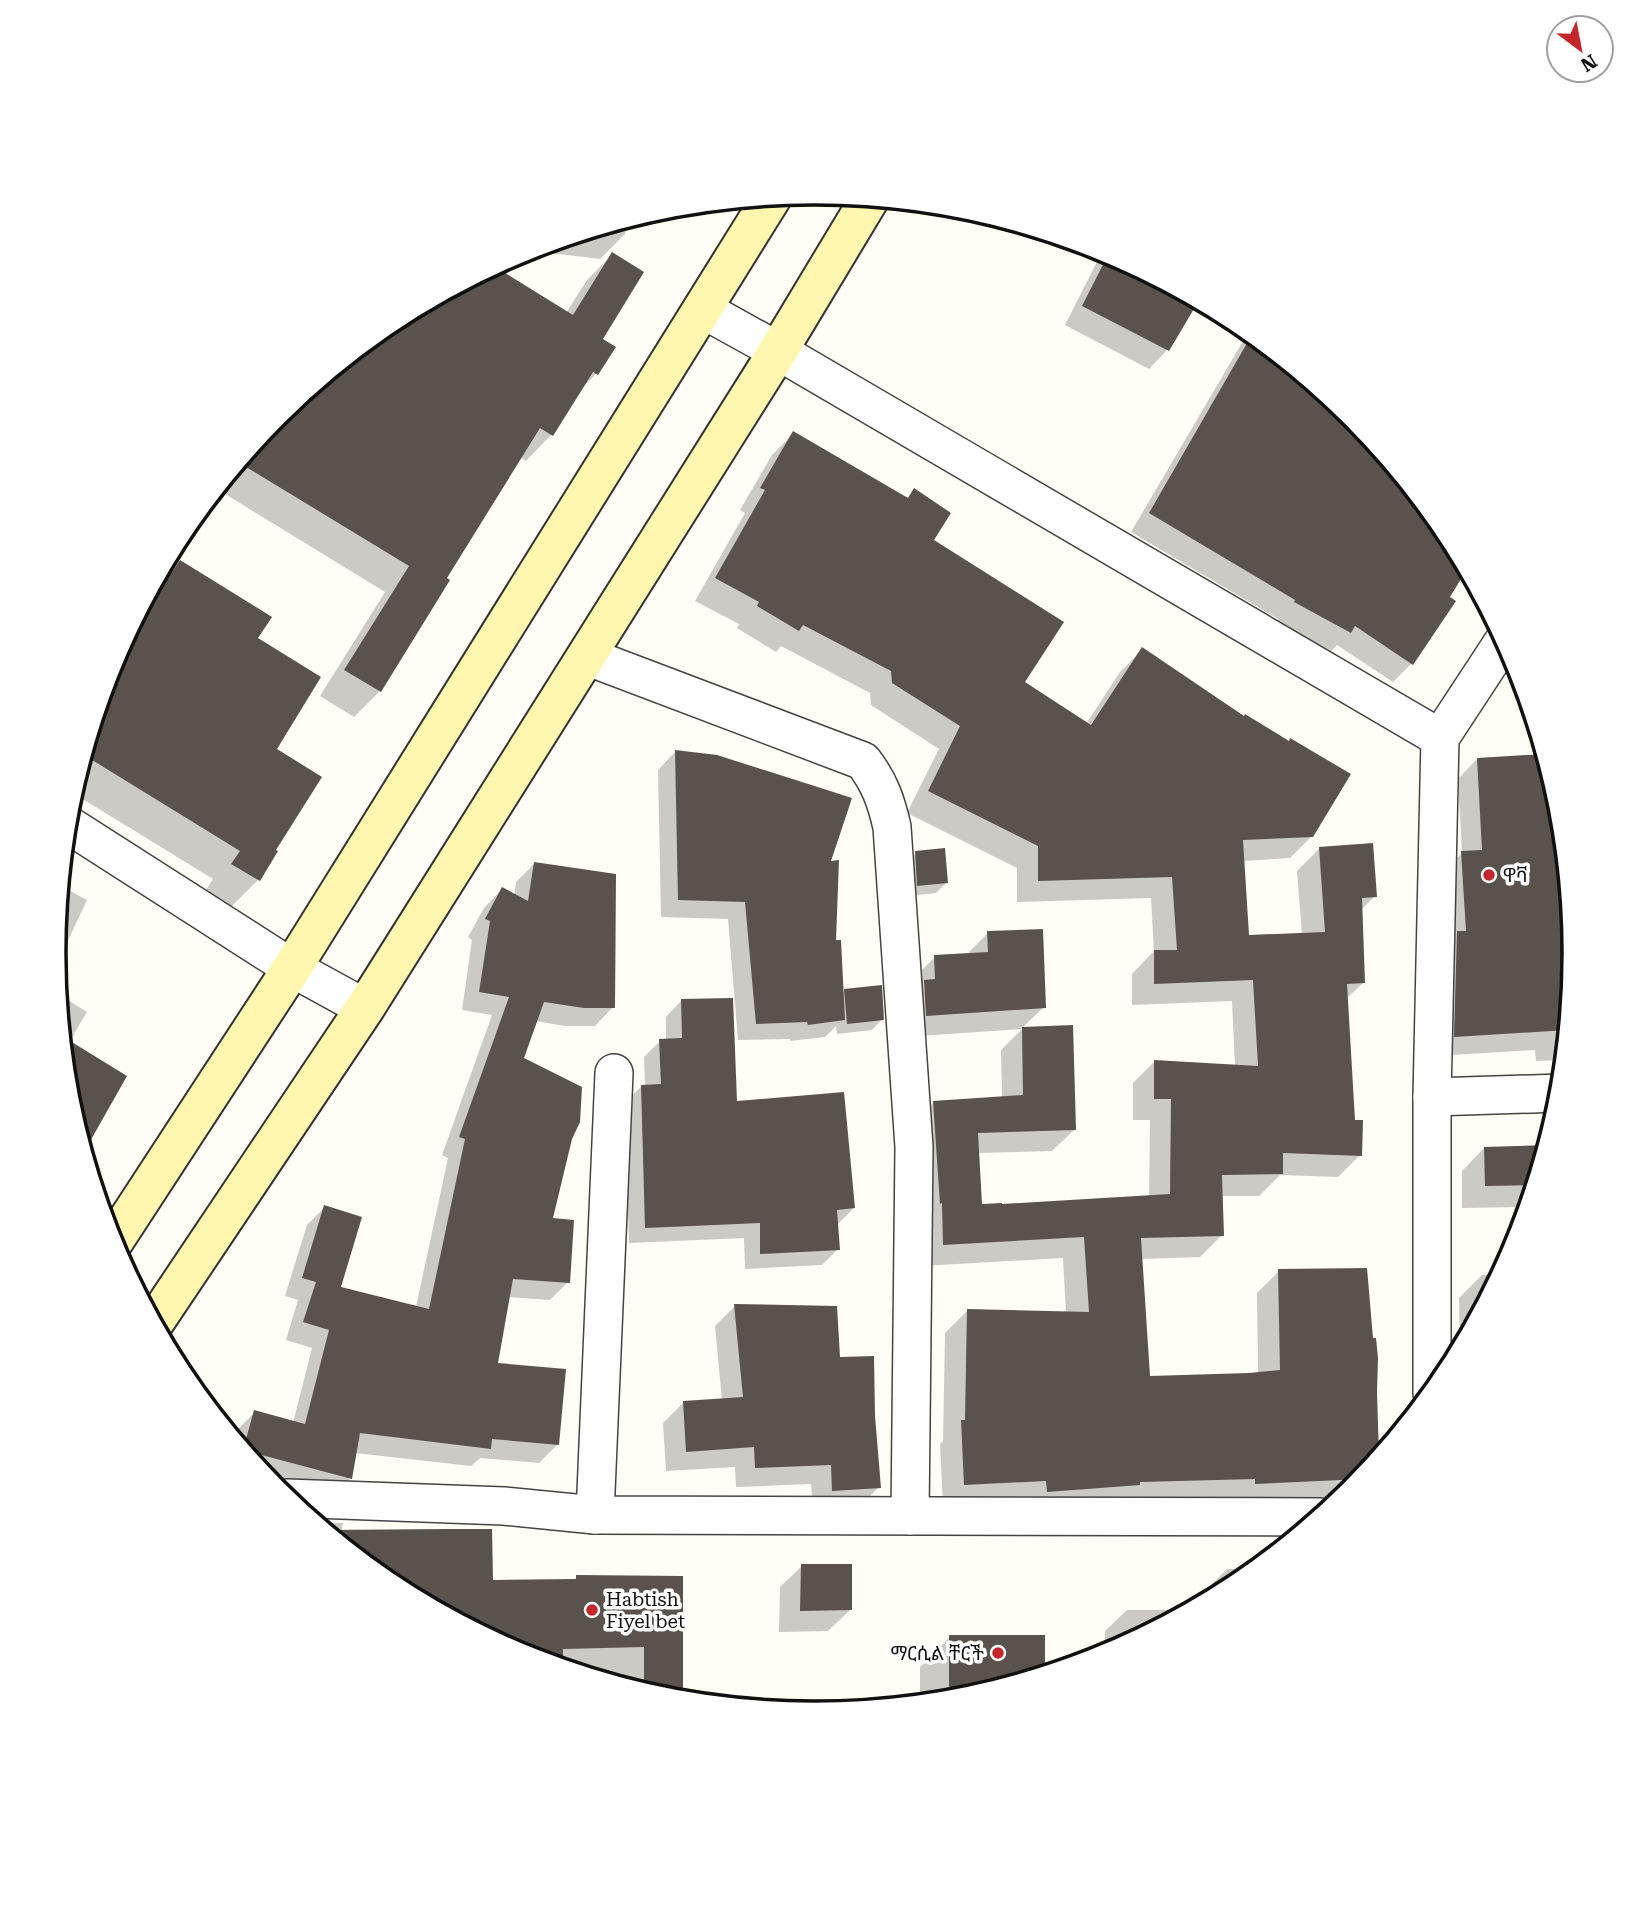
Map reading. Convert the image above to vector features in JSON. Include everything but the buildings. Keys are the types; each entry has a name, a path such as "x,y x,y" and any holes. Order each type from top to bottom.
{"main road":[{"path":"120,1231 292,968 766,207"},
{"path":"160,1314 365,1008 778,351 865,207"}],"street":[{"path":"702,309 1440,738"},
{"path":"1432,1375 1432,1097 1440,738 1498,649"},
{"path":"586,656 863,761 875,776 884,796 892,827 914,1147 910,1516"},
{"path":"77,830 292,968 365,1008"},
{"path":"595,1515 614,1073"},
{"path":"1432,1097 1549,1093"},
{"path":"305,1500 504,1506 595,1515 1306,1517"}],"place":[{"name":"ዋቫ","path":"1489,875"},
{"name":"Habtish Fiyel bet","path":"592,1610"},
{"name":"ማርሲል ቸርች","path":"998,1653"}]}
